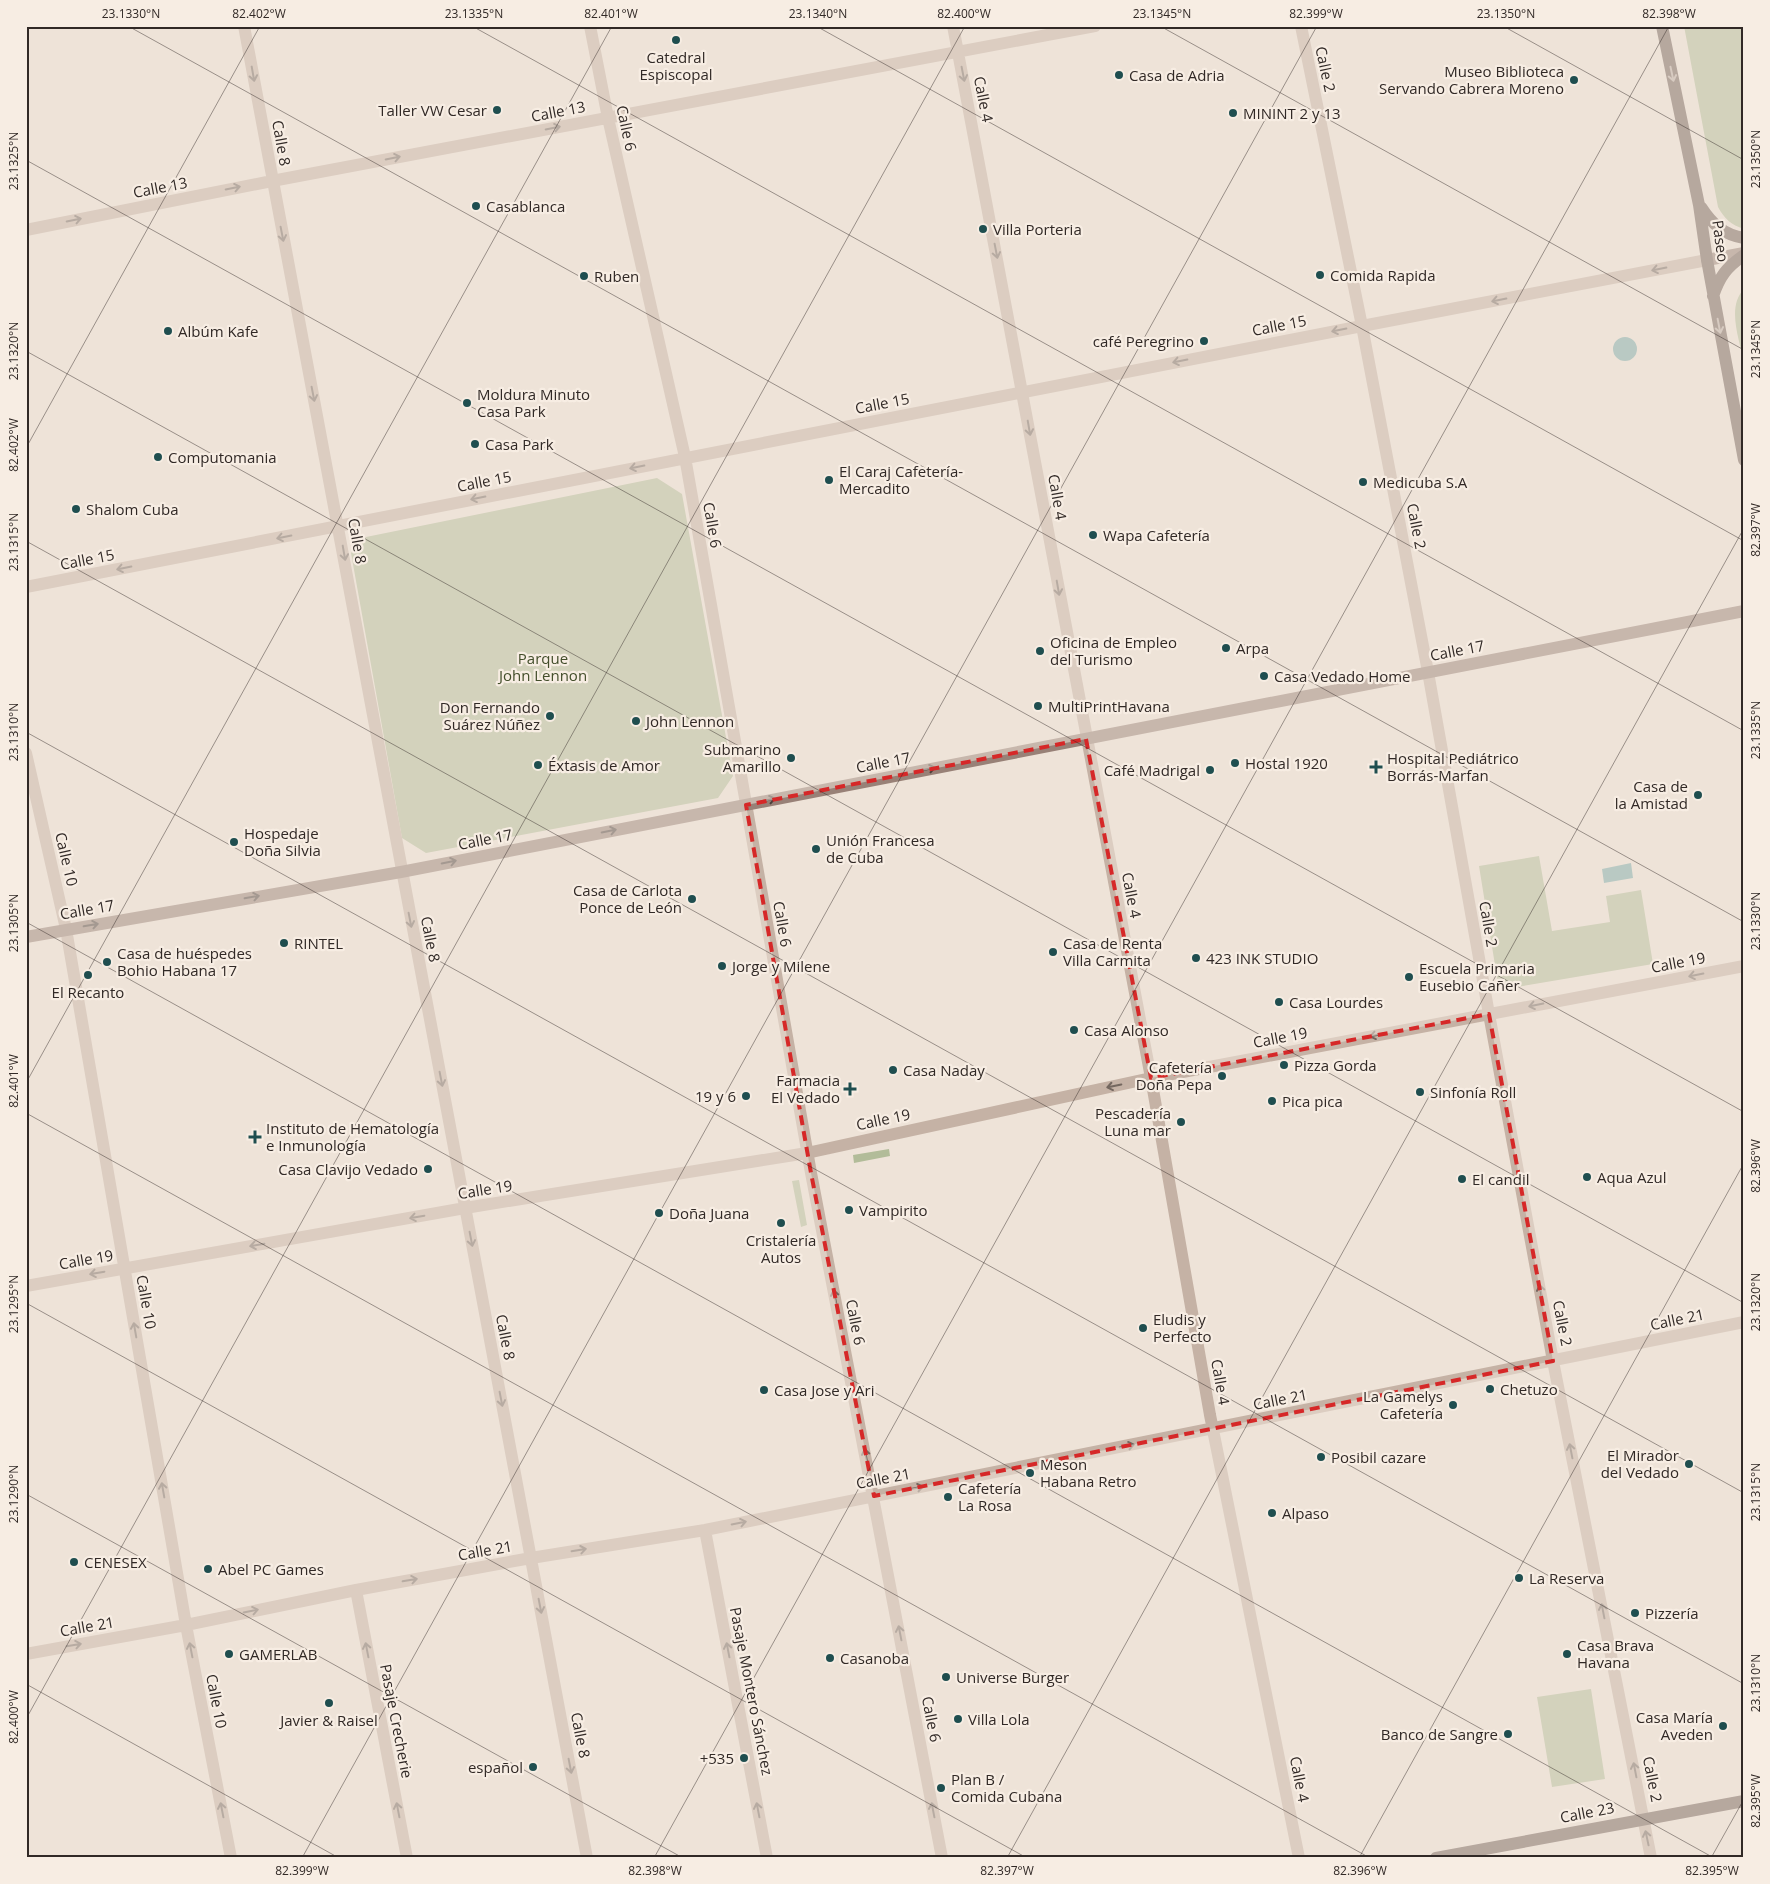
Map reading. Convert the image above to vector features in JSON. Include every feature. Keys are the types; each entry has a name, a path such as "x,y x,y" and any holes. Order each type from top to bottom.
{"main road":[{"name":"Paseo","path":"1662,26 1699,205 1706,260 1744,460"},
{"path":"1699,205 1709,220 1724,232 1744,238"},
{"path":"1713,296 1718,280 1744,254"},
{"name":"Calle 23","path":"1436,1858 1643,1818 1744,1801"}],"street":[{"name":"Calle 8","path":"244,26 587,1858"},
{"name":"Calle 6","path":"590,26 608,118 685,457 807,1153 942,1858"},
{"name":"Calle 4","path":"953,26 1151,1078 1214,1429 1299,1858"},
{"name":"Calle 13","path":"26,230 272,181 1096,26"},
{"name":"Calle 2","path":"1301,26 1362,326 1428,672 1553,1361 1652,1858"},
{"name":"Calle 15","path":"26,587 685,457 1744,254"},
{"name":"Calle 17","path":"26,937 401,872 1744,611"},
{"name":"Calle 10","path":"26,753 66,929 186,1625 231,1858"},
{"name":"Calle 19","path":"26,1286 465,1208 807,1153 1151,1078 1744,966"},
{"name":"Calle 21","path":"26,1654 531,1558 705,1530 1744,1322"},
{"name":"Pasaje Montero Sánchez","path":"705,1530 767,1858"},
{"name":"Pasaje Crecherie","path":"356,1590 407,1858"}],"highlighted area":[{"path":"1086,739 1151,1078 1489,1014 1553,1361 874,1496 811,1173 746,805"}],"green space":[{"path":"1684,26 1744,26 1744,229 1728,221 1718,207"},
{"path":"1744,289 1744,363 1737,335 1735,315 1739,296"},
{"name":"Parque John Lennon","path":"657,478 682,494 733,776 718,798 426,853 402,838 351,553 366,537"},
{"path":"1539,856 1552,931 1610,922 1606,896 1641,890 1653,964 1499,990 1479,866"},
{"path":"889,1149 890,1156 854,1163 853,1155"},
{"path":"799,1180 807,1225 801,1227 792,1181"},
{"path":"1591,1689 1605,1779 1552,1787 1537,1697"}],"water":[{"path":"1625,337 1630,338 1636,344 1636,354 1630,360 1625,361 1620,360 1614,354 1613,349 1614,344 1620,338"},
{"path":"1631,863 1633,878 1604,883 1602,869"}],"place":[{"name":"Catedral Espiscopal","path":"676,40"},
{"name":"Casa de Adria","path":"1119,75"},
{"name":"Museo Biblioteca Servando Cabrera Moreno","path":"1574,80"},
{"name":"Taller VW Cesar","path":"497,110"},
{"name":"MININT 2 y 13","path":"1233,113"},
{"name":"Casablanca","path":"476,206"},
{"name":"Villa Porteria","path":"983,229"},
{"name":"Comida Rapida","path":"1320,275"},
{"name":"Ruben","path":"584,276"},
{"name":"Albúm Kafe","path":"168,331"},
{"name":"café Peregrino","path":"1204,341"},
{"name":"Moldura Minuto Casa Park","path":"467,403"},
{"name":"Casa Park","path":"475,444"},
{"name":"Computomania","path":"158,457"},
{"name":"El Caraj Cafetería- Mercadito","path":"829,480"},
{"name":"Medicuba S.A","path":"1363,482"},
{"name":"Shalom Cuba","path":"76,509"},
{"name":"Wapa Cafetería","path":"1093,535"},
{"name":"Arpa","path":"1226,648"},
{"name":"Oficina de Empleo del Turismo","path":"1040,651"},
{"name":"Casa Vedado Home","path":"1264,676"},
{"name":"MultiPrintHavana","path":"1038,706"},
{"name":"Don Fernando Suárez Núñez","path":"550,716"},
{"name":"John Lennon","path":"636,721"},
{"name":"Submarino Amarillo","path":"791,758"},
{"name":"Hostal 1920","path":"1235,763"},
{"name":"Éxtasis de Amor","path":"538,765"},
{"name":"Hospital Pediátrico Borrás-Marfan","path":"1376,767"},
{"name":"Café Madrigal","path":"1210,770"},
{"name":"Casa de la Amistad","path":"1698,795"},
{"name":"Hospedaje Doña Silvia","path":"234,842"},
{"name":"Unión Francesa de Cuba","path":"816,849"},
{"name":"Casa de Carlota Ponce de León","path":"692,899"},
{"name":"RINTEL","path":"284,943"},
{"name":"Casa de Renta Villa Carmita","path":"1053,952"},
{"name":"423 INK STUDIO","path":"1196,958"},
{"name":"Casa de huéspedes Bohio Habana 17","path":"107,962"},
{"name":"Jorge y Milene","path":"722,966"},
{"name":"El Recanto","path":"88,975"},
{"name":"Escuela Primaria Eusebio Cañer","path":"1409,977"},
{"name":"Casa Lourdes","path":"1279,1002"},
{"name":"Casa Alonso","path":"1074,1030"},
{"name":"Pizza Gorda","path":"1284,1065"},
{"name":"Casa Naday","path":"893,1070"},
{"name":"Cafetería Doña Pepa","path":"1222,1076"},
{"name":"Farmacia El Vedado","path":"850,1089"},
{"name":"Sinfonía Roll","path":"1420,1092"},
{"name":"19 y 6","path":"746,1096"},
{"name":"Pica pica","path":"1272,1101"},
{"name":"Pescadería Luna mar","path":"1181,1122"},
{"name":"Instituto de Hematología e Inmunología","path":"255,1137"},
{"name":"Casa Clavijo Vedado","path":"428,1169"},
{"name":"Aqua Azul","path":"1587,1177"},
{"name":"El candil","path":"1462,1179"},
{"name":"Vampirito","path":"849,1210"},
{"name":"Doña Juana","path":"659,1213"},
{"name":"Cristalería Autos","path":"781,1223"},
{"name":"Eludis y Perfecto","path":"1143,1328"},
{"name":"Chetuzo","path":"1490,1389"},
{"name":"Casa Jose y Ari","path":"764,1390"},
{"name":"La Gamelys Cafetería","path":"1453,1405"},
{"name":"Posibil cazare","path":"1321,1457"},
{"name":"El Mirador del Vedado","path":"1689,1464"},
{"name":"Meson Habana Retro","path":"1030,1473"},
{"name":"Cafetería La Rosa","path":"948,1497"},
{"name":"Alpaso","path":"1272,1513"},
{"name":"CENESEX","path":"74,1562"},
{"name":"Abel PC Games","path":"208,1569"},
{"name":"La Reserva","path":"1519,1578"},
{"name":"Pizzería","path":"1635,1613"},
{"name":"GAMERLAB","path":"229,1654"},
{"name":"Casa Brava Havana","path":"1567,1654"},
{"name":"Casanoba","path":"830,1658"},
{"name":"Universe Burger","path":"946,1677"},
{"name":"Javier & Raisel","path":"329,1703"},
{"name":"Villa Lola","path":"958,1719"},
{"name":"Casa María Aveden","path":"1723,1726"},
{"name":"Banco de Sangre","path":"1508,1734"},
{"name":"+535","path":"744,1758"},
{"name":"español","path":"533,1767"},
{"name":"Plan B / Comida Cubana","path":"941,1788"}]}
